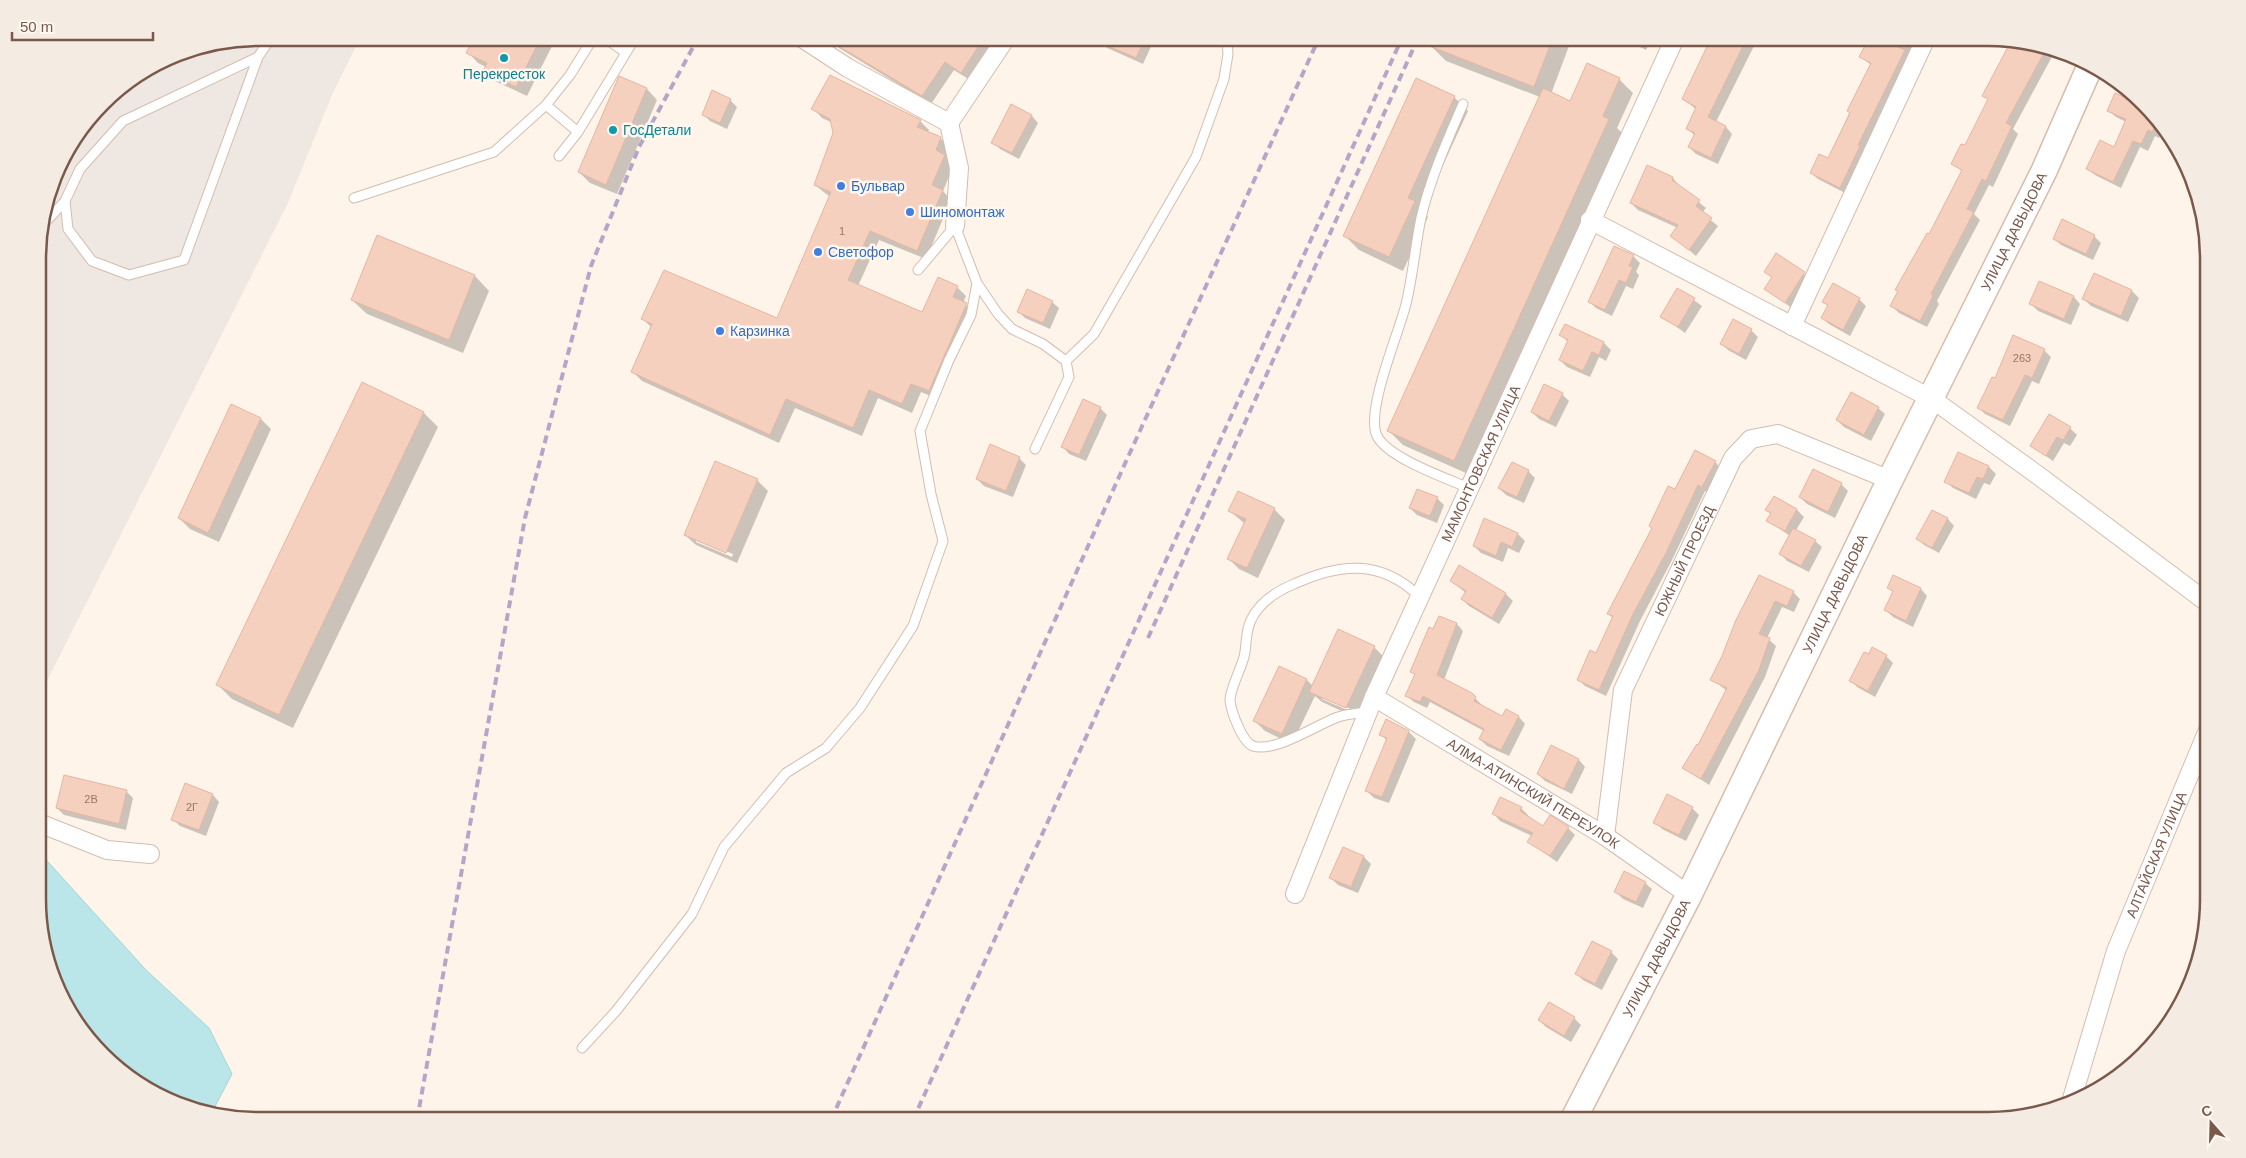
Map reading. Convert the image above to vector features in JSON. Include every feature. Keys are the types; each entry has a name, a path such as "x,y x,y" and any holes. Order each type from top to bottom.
{"main road":[{"name":"УЛИЦА ДАВЫДОВА","path":"1577,1112 1689,895 1890,480 2044,171 2087,71"}],"street":[{"path":"814,46 848,68 949,123"},
{"path":"955,226 960,168 949,123 1001,46"},
{"name":"МАМОНТОВСКАЯ УЛИЦА","path":"1294,894 1371,705 1419,596 1671,46"},
{"path":"1792,326 1922,46"},
{"path":"1590,220 1932,399 2039,476 2200,597"},
{"name":"ЮЖНЫЙ ПРОЕЗД","path":"1604,836 1623,690 1733,458 1751,439 1778,434 1890,480"},
{"name":"АЛМА-АТИНСКИЙ ПЕРЕУЛОК","path":"1371,705 1604,836 1689,895"},
{"name":"АЛТАЙСКАЯ УЛИЦА","path":"2074,1093 2116,951 2200,749"},
{"path":"46,826 107,850 150,854"}],"lane":[{"path":"65,202 68,229 92,261 130,275 184,260 258,57 266,46"},
{"path":"354,198 494,152 546,104 570,75 588,46"},
{"path":"616,46 625,52"},
{"path":"559,156 578,132 629,46"},
{"path":"1066,360 1094,334 1196,157 1224,79 1228,46"},
{"path":"50,218 65,202 80,169 123,121 258,57"},
{"path":"546,104 578,132"},
{"path":"1463,104 1439,160 1421,217 1406,304 1373,415 1377,436 1391,450 1407,461 1469,488"},
{"path":"918,270 955,226 977,283 998,314 1012,329 1043,344 1066,360 1069,377 1035,449"},
{"path":"582,1048 616,1012 692,914 724,847 786,773 826,748 860,708 913,626 944,541 931,494 920,431 949,360 971,315 977,283"},
{"path":"1371,705 1281,743 1265,747 1252,746 1242,736 1230,699 1244,655 1245,639 1251,620 1263,603 1285,588 1313,575 1336,568 1358,568 1392,576 1406,584 1419,596"}],"shaded area":[{"path":"259,46 356,46 332,95 287,205 46,683 46,259 50,218 62,178 68,165 90,130 119,99 141,82 178,62 218,50 232,48"}],"water":[{"path":"46,860 146,970 209,1028 232,1074 215,1107 178,1096 141,1076 119,1059 99,1039 82,1017 68,993 54,954 48,926"}],"building":[{"name":"Перекресток","path":"470,46 537,46 516,87 483,71 487,63 466,53"},
{"path":"838,46 979,46 961,73 945,62 922,96"},
{"path":"1108,46 1141,46 1136,58"},
{"path":"1429,46 1550,46 1534,87"},
{"path":"1707,46 1743,46 1708,117 1726,126 1711,158 1688,147 1695,133 1686,129 1696,107 1682,99"},
{"path":"1865,46 1896,46 1905,50 1858,145 1860,146 1840,188 1810,173 1819,154 1828,158 1850,113 1847,111 1871,63 1859,57"},
{"path":"2008,48 2043,54 2006,123 2012,126 1986,181 1982,179 1967,209 1974,212 1931,294 1933,296 1920,321 1890,306 1898,291 1895,290 1927,233 1929,234 1962,170 1951,164 1961,144 1965,145 1988,99 1982,96"},
{"path":"1587,63 1620,78 1603,116 1609,119 1454,461 1387,431 1543,88 1570,101"},
{"path":"830,75 921,120 917,127 941,137 936,150 945,155 932,185 943,190 917,251 870,231 848,280 922,312 938,277 958,286 953,297 967,303 929,391 911,384 902,404 869,390 853,428 786,399 770,435 631,372 652,324 641,319 664,270 777,318 831,192 814,185 833,133 830,119 811,109"},
{"name":"ГосДетали","path":"619,76 647,88 606,185 578,172"},
{"path":"1416,78 1455,96 1408,198 1415,201 1389,257 1343,236"},
{"path":"712,90 731,99 720,123 702,115"},
{"path":"2115,93 2127,99 2154,128 2152,132 2148,130 2141,144 2133,141 2113,182 2086,169 2100,140 2114,147 2126,119 2107,111"},
{"path":"1011,104 1032,115 1012,153 991,143"},
{"path":"1647,165 1673,177 1672,180 1700,200 1696,206 1712,218 1689,250 1670,236 1678,225 1630,203"},
{"path":"2062,219 2095,235 2086,254 2053,239"},
{"path":"377,235 475,275 449,340 351,300"},
{"path":"1614,246 1634,255 1629,266 1633,267 1626,283 1619,280 1605,310 1588,302"},
{"path":"1776,253 1805,272 1785,303 1764,289 1772,277 1764,272"},
{"path":"2094,273 2132,290 2121,316 2082,299"},
{"path":"2039,281 2074,296 2064,319 2029,304"},
{"path":"1833,283 1860,298 1843,330 1821,318 1828,305 1822,302"},
{"path":"1677,288 1695,298 1678,327 1660,317"},
{"path":"1027,289 1053,301 1043,323 1017,312"},
{"path":"1733,319 1752,329 1739,354 1720,344"},
{"path":"1565,324 1604,342 1599,355 1592,352 1583,371 1559,360 1568,340 1559,335"},
{"path":"2013,335 2045,349 2032,378 2025,375 2003,420 1977,408 1992,377 1995,378"},
{"path":"362,382 424,412 279,715 216,685"},
{"path":"1544,384 1563,393 1549,421 1531,412"},
{"path":"1851,392 1879,407 1864,435 1836,420"},
{"path":"1083,399 1101,407 1079,455 1061,447"},
{"path":"231,404 261,418 208,533 178,518"},
{"path":"2049,414 2071,427 2063,440 2057,437 2046,456 2030,446"},
{"path":"990,444 1020,457 1006,491 976,479"},
{"path":"1695,450 1716,461 1702,487 1698,485 1666,553 1633,614 1599,690 1577,680 1590,650 1596,653 1613,616 1607,614 1652,528 1649,526 1668,486 1675,489"},
{"path":"1958,452 1989,466 1983,479 1977,477 1969,493 1944,482"},
{"path":"715,461 758,479 726,553 684,535"},
{"path":"1512,462 1529,470 1517,497 1498,488"},
{"path":"1813,469 1842,483 1828,512 1799,497"},
{"path":"1417,489 1438,497 1430,516 1409,508"},
{"path":"1238,491 1275,508 1247,568 1227,559 1246,519 1228,511"},
{"path":"1774,496 1797,509 1785,531 1766,521 1771,513 1765,510"},
{"path":"1932,510 1948,518 1932,548 1916,539"},
{"path":"1484,518 1518,533 1512,547 1501,542 1496,556 1473,546"},
{"path":"1793,528 1816,540 1801,566 1779,554"},
{"path":"1459,565 1506,593 1492,618 1461,599 1466,591 1450,581"},
{"path":"1759,575 1794,591 1787,606 1775,601 1759,634 1770,638 1759,670 1701,779 1682,768 1698,745 1727,688 1710,680 1736,620"},
{"path":"1893,575 1921,588 1906,621 1884,610 1893,591 1887,588"},
{"path":"1439,616 1457,623 1437,675 1472,693 1476,697 1474,701 1502,716 1506,709 1519,716 1501,750 1479,739 1484,729 1423,696 1420,702 1405,696 1415,674 1410,672 1429,627 1433,629"},
{"path":"1338,629 1375,646 1346,708 1309,692"},
{"path":"1872,647 1887,655 1868,691 1849,681 1864,652 1869,654"},
{"path":"1279,666 1307,679 1282,734 1253,721"},
{"path":"1386,719 1409,731 1382,797 1365,791 1387,738 1379,735"},
{"path":"1551,745 1579,759 1564,789 1537,774"},
{"path":"64,775 127,790 119,824 56,808"},
{"path":"185,783 213,794 199,830 171,820"},
{"path":"1667,794 1693,807 1679,835 1653,823"},
{"path":"1500,797 1522,807 1520,811 1543,826 1550,815 1569,827 1550,856 1527,842 1533,833 1492,814"},
{"path":"1343,847 1364,856 1351,887 1329,878"},
{"path":"1624,871 1646,882 1636,902 1614,892"},
{"path":"1592,941 1612,951 1595,984 1575,974"},
{"path":"1549,1002 1575,1017 1564,1036 1538,1020"}],"railway":[{"path":"418,1112 525,518 591,266 639,147 694,46"},
{"path":"835,1112 1123,468 1315,46"},
{"path":"917,1112 1398,46"},
{"path":"1148,638 1414,46"}],"place":[{"name":"Перекресток","path":"504,58"},
{"name":"ГосДетали","path":"613,130"},
{"name":"Бульвар","path":"841,186"},
{"name":"Шиномонтаж","path":"910,212"},
{"name":"Светофор","path":"818,252"},
{"name":"Карзинка","path":"720,331"}]}
